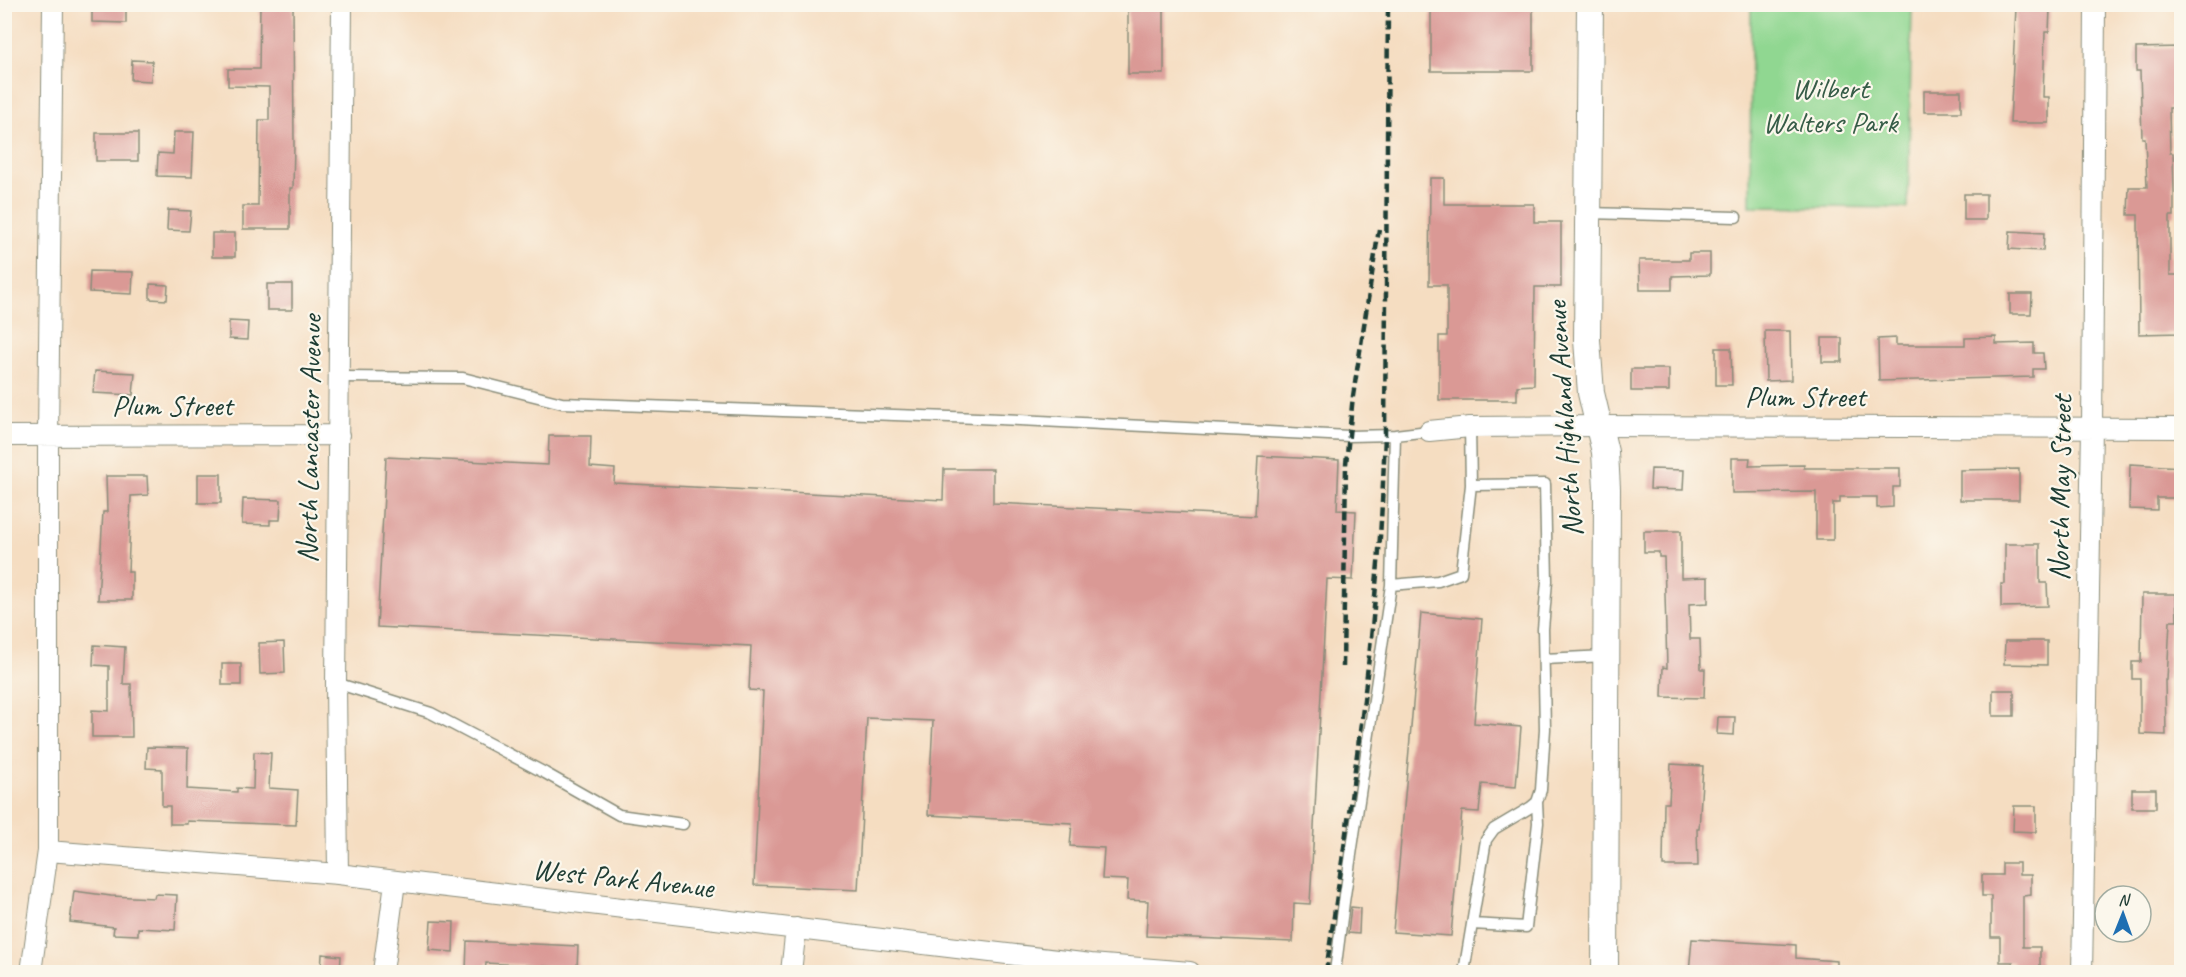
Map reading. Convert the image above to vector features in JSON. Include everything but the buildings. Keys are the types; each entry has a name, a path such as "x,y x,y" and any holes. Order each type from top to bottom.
{"street":[{"path":"31,972 48,851 48,436 53,4"},
{"name":"North Lancaster Avenue","path":"338,874 336,683 342,4"},
{"name":"North Highland Avenue","path":"1590,4 1587,340 1591,393 1605,452 1607,489 1605,972"},
{"name":"North May Street","path":"2082,972 2092,428 2095,4"},
{"name":"Plum Street","path":"1429,431 1470,427 1599,426 2181,428"},
{"name":"Plum Street","path":"4,436 339,435"},
{"name":"West Park Avenue","path":"48,851 338,874 1091,964 1184,972"},
{"path":"383,972 395,882"},
{"path":"791,972 796,928"}],"lane":[{"path":"1588,213 1736,217"},
{"path":"340,377 463,378 562,403 978,418 1349,436 1395,435 1429,431"},
{"path":"1391,585 1438,581 1461,573 1471,485 1470,427"},
{"path":"1335,972 1391,585 1395,435"},
{"path":"1471,485 1545,484 1547,581 1543,630 1545,729 1541,790 1537,802 1538,823 1526,927 1472,924"},
{"path":"1544,659 1605,656"},
{"path":"336,683 431,713 619,815 683,824"},
{"path":"1464,972 1486,840 1494,829 1537,802"}],"green space":[{"name":"Wilbert Walters Park","path":"1751,5 1912,5 1908,208 1750,206"}],"railway":[{"path":"1326,972 1354,779 1381,529 1385,435 1388,4"},
{"path":"1343,667 1346,464 1353,396 1379,229"}]}
